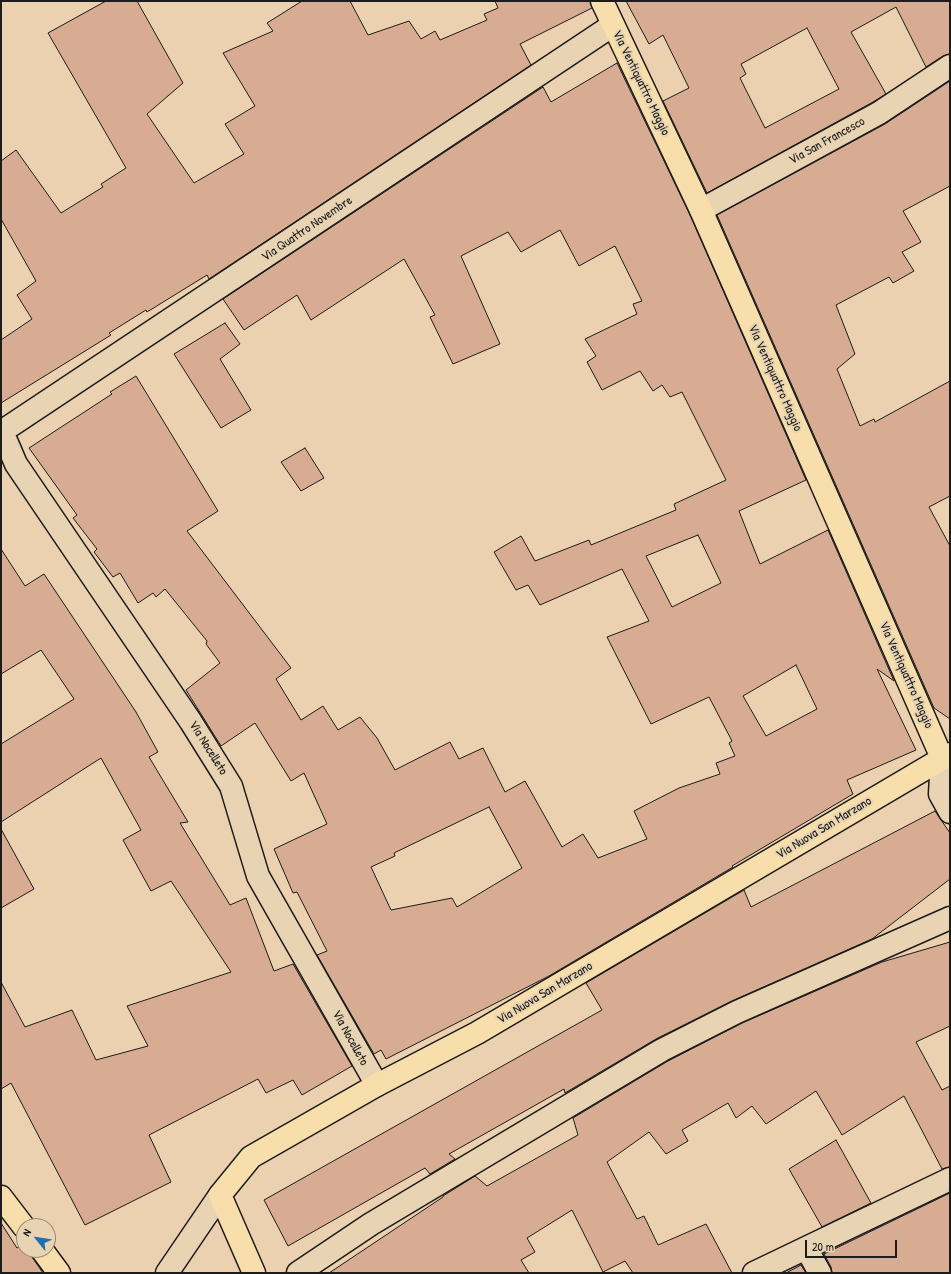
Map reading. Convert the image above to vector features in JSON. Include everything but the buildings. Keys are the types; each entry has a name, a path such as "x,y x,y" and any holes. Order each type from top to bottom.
{"main road":[{"name":"Via Ventiquattro Maggio","path":"602,1 701,210 946,756"},
{"name":"Via Nuova San Marzano","path":"220,1195 251,1157 377,1085 477,1034 946,756"},
{"path":"220,1195 254,1273"},
{"path":"1,1197 17,1218"},
{"path":"48,1258 59,1273"}],"street":[{"name":"Via Quattro Novembre","path":"1,431 613,25"},
{"name":"Via San Francesco","path":"701,210 879,113 950,66"},
{"name":"Via Nocelleto","path":"1,431 16,464 191,722 231,786 258,876 377,1085"},
{"path":"946,756 940,794 950,812"},
{"path":"298,1273 371,1224 662,1050 737,1012 950,918"},
{"path":"754,1273 950,1178"},
{"path":"168,1273 220,1195"},
{"path":"806,1248 820,1273"}]}
